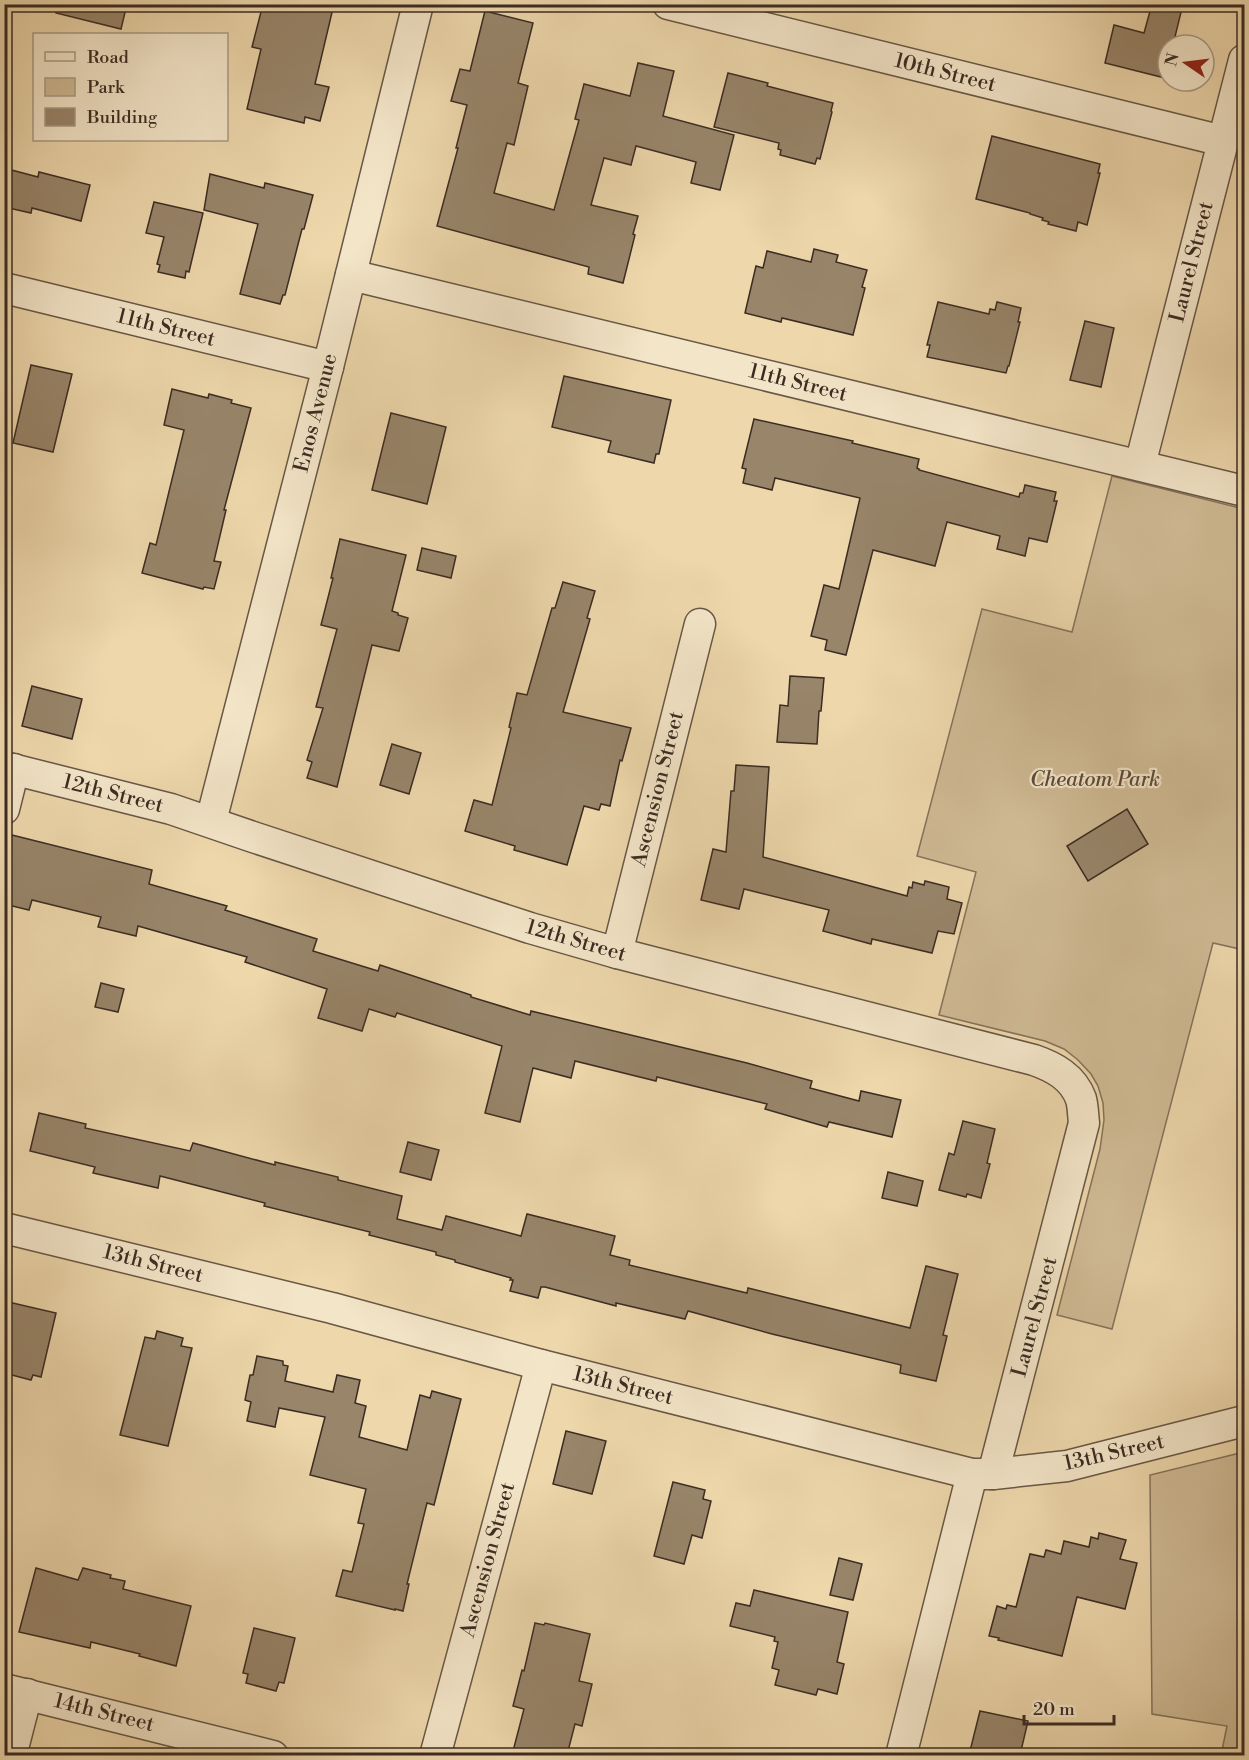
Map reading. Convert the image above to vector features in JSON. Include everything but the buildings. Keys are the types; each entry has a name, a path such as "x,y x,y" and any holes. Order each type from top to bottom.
{"street":[{"name":"Enos Avenue","path":"211,821 328,367 418,4"},
{"name":"10th Street","path":"668,4 1223,141"},
{"name":"Laurel Street","path":"1140,465 1245,60"},
{"name":"11th Street","path":"351,275 1245,491"},
{"name":"11th Street","path":"4,288 328,367"},
{"name":"Ascension Street","path":"617,953 700,624"},
{"name":"12th Street","path":"9,768 211,821 264,841 530,928 617,953 1034,1060 1055,1068 1070,1081 1080,1098 1084,1123 1076,1159"},
{"path":"4,809 9,768"},
{"name":"Laurel Street","path":"901,1755 1076,1159"},
{"name":"13th Street","path":"4,1228 332,1308 541,1365 983,1474 1067,1466 1245,1421"},
{"name":"Ascension Street","path":"435,1755 541,1365"},
{"path":"11,1755 16,1692"},
{"name":"14th Street","path":"16,1692 273,1755"}],"green space":[{"name":"Cheatom Park","path":"1112,476 1244,509 1244,950 1213,943 1112,1329 1057,1315 1100,1149 1104,1120 1103,1103 1098,1086 1091,1074 1064,1049 1045,1041 939,1015 976,872 917,856 982,609 1072,632"},
{"path":"1244,1452 1244,1755 1221,1755 1227,1726 1152,1714 1150,1475"}]}
